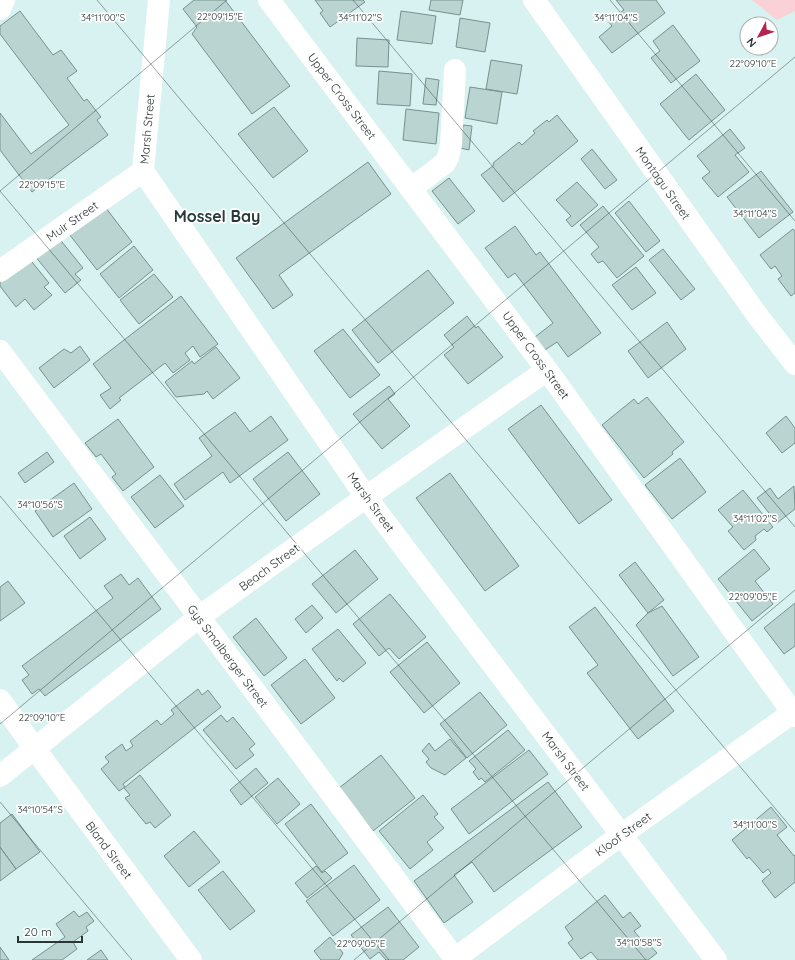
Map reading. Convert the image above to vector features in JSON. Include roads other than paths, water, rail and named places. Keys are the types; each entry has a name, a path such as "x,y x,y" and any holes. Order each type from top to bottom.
{"street":[{"path":"0,9 4,0"},
{"name":"Marsh Street","path":"159,0 143,171 366,497 716,960"},
{"name":"Upper Cross Street","path":"269,0 412,188 547,370 794,713"},
{"name":"Montagu Street","path":"534,0 757,315 795,364"},
{"path":"412,188 445,163 448,157 451,145 455,70"},
{"name":"Muir Street","path":"0,271 143,171"},
{"name":"Gys Smalberger Street","path":"0,351 455,960"},
{"name":"Beach Street","path":"0,776 199,617 547,370"},
{"name":"Bland Street","path":"0,700 191,960"},
{"name":"Kloof Street","path":"455,960 621,835 794,713"}],"district":[{"name":"Mossel Bay","path":"217,216"}]}
